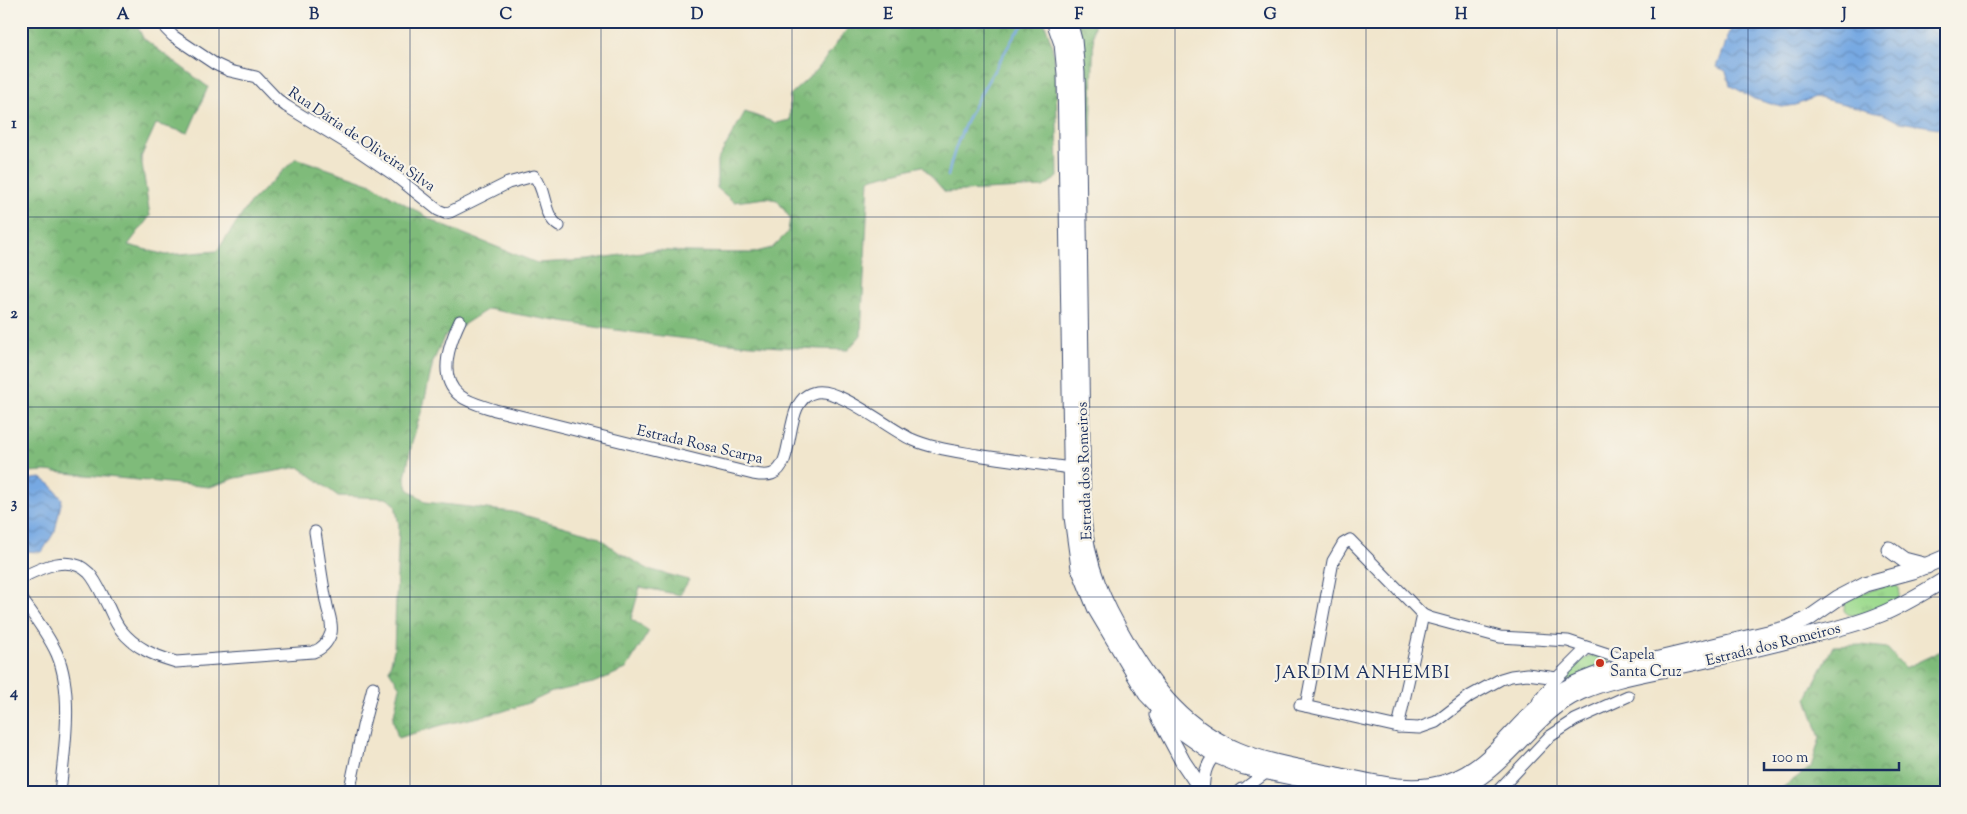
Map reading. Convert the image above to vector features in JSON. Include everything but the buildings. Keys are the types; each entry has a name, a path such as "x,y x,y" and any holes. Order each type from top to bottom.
{"main road":[{"name":"Estrada dos Romeiros","path":"1054,21 1062,44 1065,74 1071,468 1075,549 1083,580 1104,626 1146,694 1181,732 1215,755 1244,767 1266,766 1415,787 1437,784 1459,777 1479,766 1550,697 1576,682 1597,674 1790,628 1808,619 1838,598 1865,584 1901,575 1946,557"},
{"name":"Estrada dos Romeiros","path":"1069,21 1074,40 1077,73 1083,518 1090,565 1099,591 1114,621 1162,695 1184,717 1209,736 1266,766 1367,793"},
{"path":"1889,549 1904,560 1927,566"},
{"path":"1901,575 1906,588 1902,604"},
{"name":"Estrada dos Romeiros","path":"1450,793 1464,788 1486,775 1546,715 1568,698 1581,692 1607,683 1849,625 1880,615 1946,579"},
{"path":"1838,598 1837,612 1849,625"},
{"path":"1146,694 1184,762 1204,792"}],"street":[{"name":"Rua Dária de Oliveira Silva","path":"163,21 166,29 173,36 215,64 230,71 256,77 286,106 350,145 394,175 438,210 450,212 508,183 534,176 552,220 559,226"},
{"name":"Estrada Rosa Scarpa","path":"460,321 453,336 447,366 447,377 458,394 467,400 496,410 754,474 773,474 777,470 786,449 797,406 808,395 822,392 840,398 898,432 927,444 976,455 1071,468"},
{"path":"21,578 50,565 70,564 81,566 93,578 120,629 129,638 156,656 176,662 313,652 320,650 327,642 331,632 331,620 315,532"},
{"path":"1557,678 1527,674 1511,676 1494,682 1470,696 1436,722 1428,726 1410,729 1303,706 1333,561 1347,541 1352,541 1423,615 1439,621 1500,636 1558,639 1638,664"},
{"path":"21,598 56,652 65,683 65,724 60,793"},
{"path":"1398,727 1423,615"},
{"path":"1528,717 1540,698 1557,678 1587,648"},
{"path":"349,793 373,687"},
{"path":"1496,793 1549,737 1575,720 1628,696"},
{"path":"1204,792 1207,764 1215,755"},
{"path":"1241,792 1266,766"}],"green space":[{"path":"21,21 135,21 143,38 208,87 188,133 156,124 141,157 150,216 128,245 166,255 217,251 250,203 296,158 369,183 439,224 537,263 588,260 655,250 752,253 772,248 788,232 790,218 777,200 766,198 734,202 717,188 717,161 745,112 776,123 790,120 790,95 817,70 853,21 1044,21 1052,45 1056,71 1058,177 1043,187 945,192 922,166 869,179 861,335 848,350 712,342 667,337 488,309 444,337 433,362 424,403 412,442 405,478 408,489 425,502 513,512 597,536 618,552 648,569 689,580 680,595 640,587 631,619 649,631 626,669 593,683 552,692 531,702 501,712 442,725 398,738 393,719 400,687 389,670 394,650 399,525 395,504 386,498 338,496 299,467 236,478 210,487 45,471 27,472 21,476"},
{"path":"1078,21 1094,21 1091,137 1083,137"},
{"path":"1894,584 1899,588 1900,592 1898,598 1894,601 1854,615 1850,615 1844,610 1845,603 1860,593"},
{"path":"1862,645 1887,648 1905,668 1946,647 1946,793 1775,793 1811,767 1820,738 1807,698 1833,646"},
{"path":"1595,655 1612,663 1560,684 1559,680 1583,659"}],"water":[{"path":"1734,21 1946,21 1946,129 1899,122 1881,113 1815,97 1796,105 1782,107 1754,99 1730,85 1726,71 1717,67"},
{"path":"41,478 51,485 62,499 55,531 42,552 21,551 21,484 25,480"}],"waterway":[{"path":"948,176 959,138 976,102 1016,33 1027,21"}],"place":[{"name":"Capela Santa Cruz","path":"1600,663"}],"district":[{"name":"JARDIM ANHEMBI","path":"1363,672"}]}
